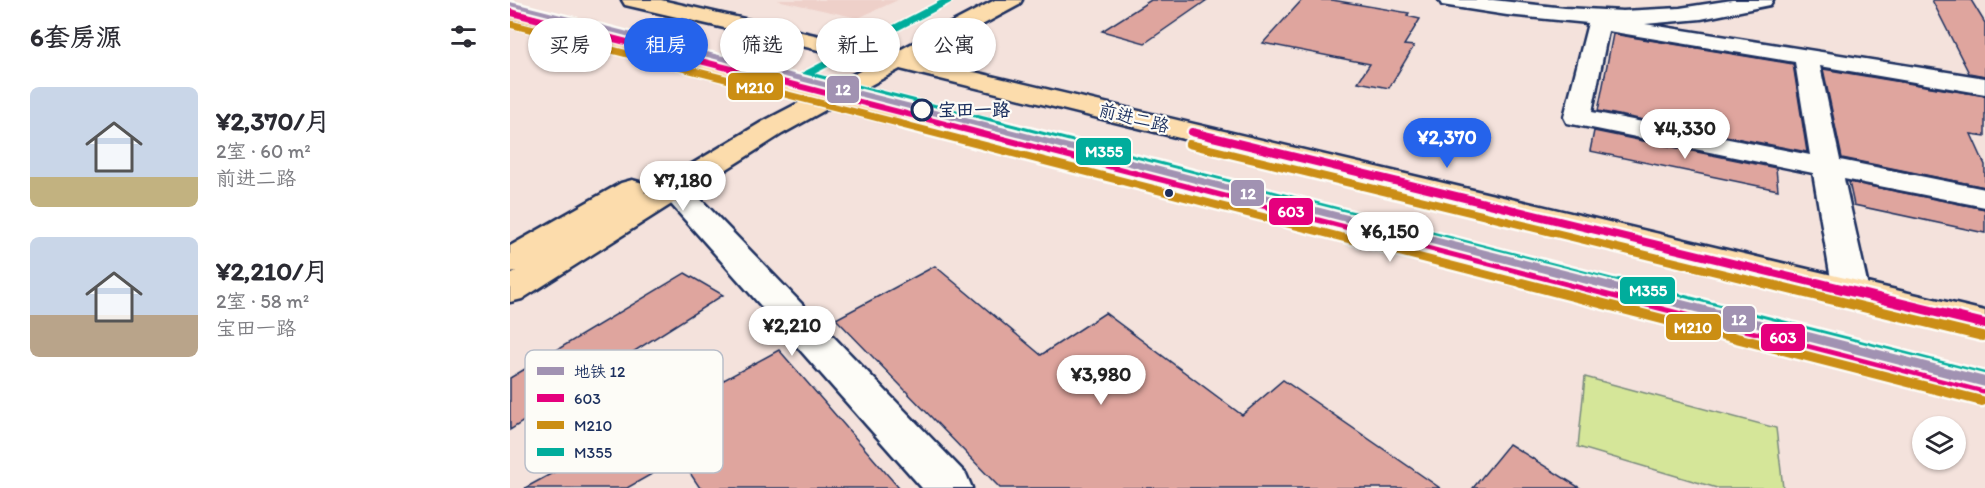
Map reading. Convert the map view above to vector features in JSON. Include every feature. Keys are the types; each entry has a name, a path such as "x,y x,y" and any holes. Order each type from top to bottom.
{"main road":[{"name":"前进二路","path":"633,0 816,42"},
{"path":"900,48 975,0"},
{"path":"900,51 1011,0"},
{"path":"510,12 1985,388"},
{"name":"前进二路","path":"900,62 1985,324"},
{"path":"510,261 745,122 820,92 858,72"},
{"path":"510,290 772,128 820,92"}],"street":[{"path":"1450,0 1550,12 1629,16 1679,15 1762,0"},
{"path":"1985,86 1599,23 1577,117 1985,198"},
{"path":"1806,57 1851,291"},
{"path":"674,189 950,488"}],"shaded area":[{"path":"777,0 898,0 858,18"}],"green space":[{"path":"1585,377 1776,428 1783,488 1717,488 1578,447"}],"building":[{"path":"1151,0 1207,0 1145,43 1102,31"},
{"path":"1302,0 1332,0 1409,13 1407,16 1420,19 1404,45 1414,46 1389,88 1358,82 1370,64 1263,43"},
{"path":"1932,0 1971,0 1985,23 1985,76 1969,73"},
{"path":"1613,34 1793,64 1807,152 1598,111"},
{"path":"1823,69 1985,96 1985,136 1971,134 1985,165 1985,187 1842,158"},
{"path":"1594,131 1776,168 1778,190 1590,151"},
{"path":"1849,182 1985,209 1985,233 1854,205"},
{"path":"935,266 1041,355 1105,313 1242,415 1283,380 1440,488 1000,488 836,319"},
{"path":"685,273 723,295 636,350 557,350"},
{"path":"779,350 899,488 700,488 690,473 723,473 723,380"},
{"path":"525,369 525,420 510,430 510,378"},
{"path":"1509,444 1580,488 1473,488"},
{"path":"553,473 654,473 627,488 525,488"}],"metro line":[{"name":"12","path":"510,4 1985,382"}],"transit line":[{"name":"M355","path":"801,77 949,0"},
{"name":"603","path":"510,12 1985,389"},
{"name":"M210","path":"510,24 1982,401"},
{"name":"M355","path":"810,76 1985,377"},
{"name":"603","path":"1192,132 1985,324"},
{"name":"M210","path":"1189,144 1982,336"}],"place":[{"name":"宝田一路","path":"922,110"}]}
